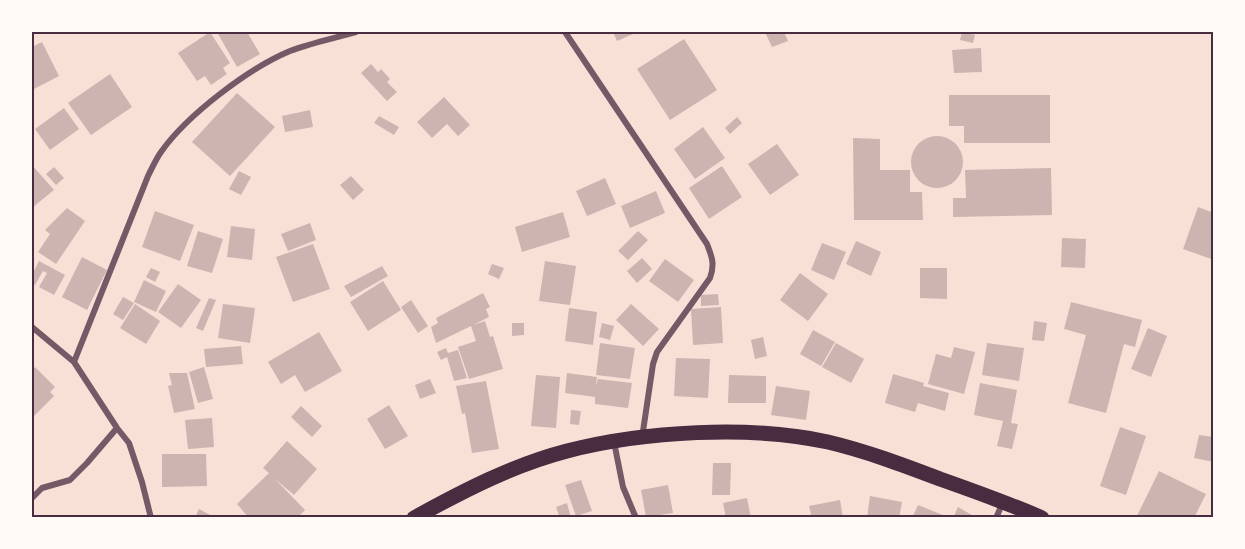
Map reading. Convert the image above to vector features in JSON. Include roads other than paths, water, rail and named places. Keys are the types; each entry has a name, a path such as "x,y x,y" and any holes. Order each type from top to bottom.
{"main road":[{"path":"414,518 466,489 519,467 567,451 641,438 732,433 799,437 828,442 885,458 1042,518"}],"street":[{"path":"74,362 148,176 161,152 184,126 214,99 261,66 290,51 356,32"},
{"path":"565,32 707,244 712,256 714,267 710,278 657,352 641,438"},
{"path":"32,327 74,362 129,443 151,518"},
{"path":"32,498 42,488 70,480 117,428"},
{"path":"614,442 623,487 636,518"},
{"path":"996,518 1004,502"}]}
